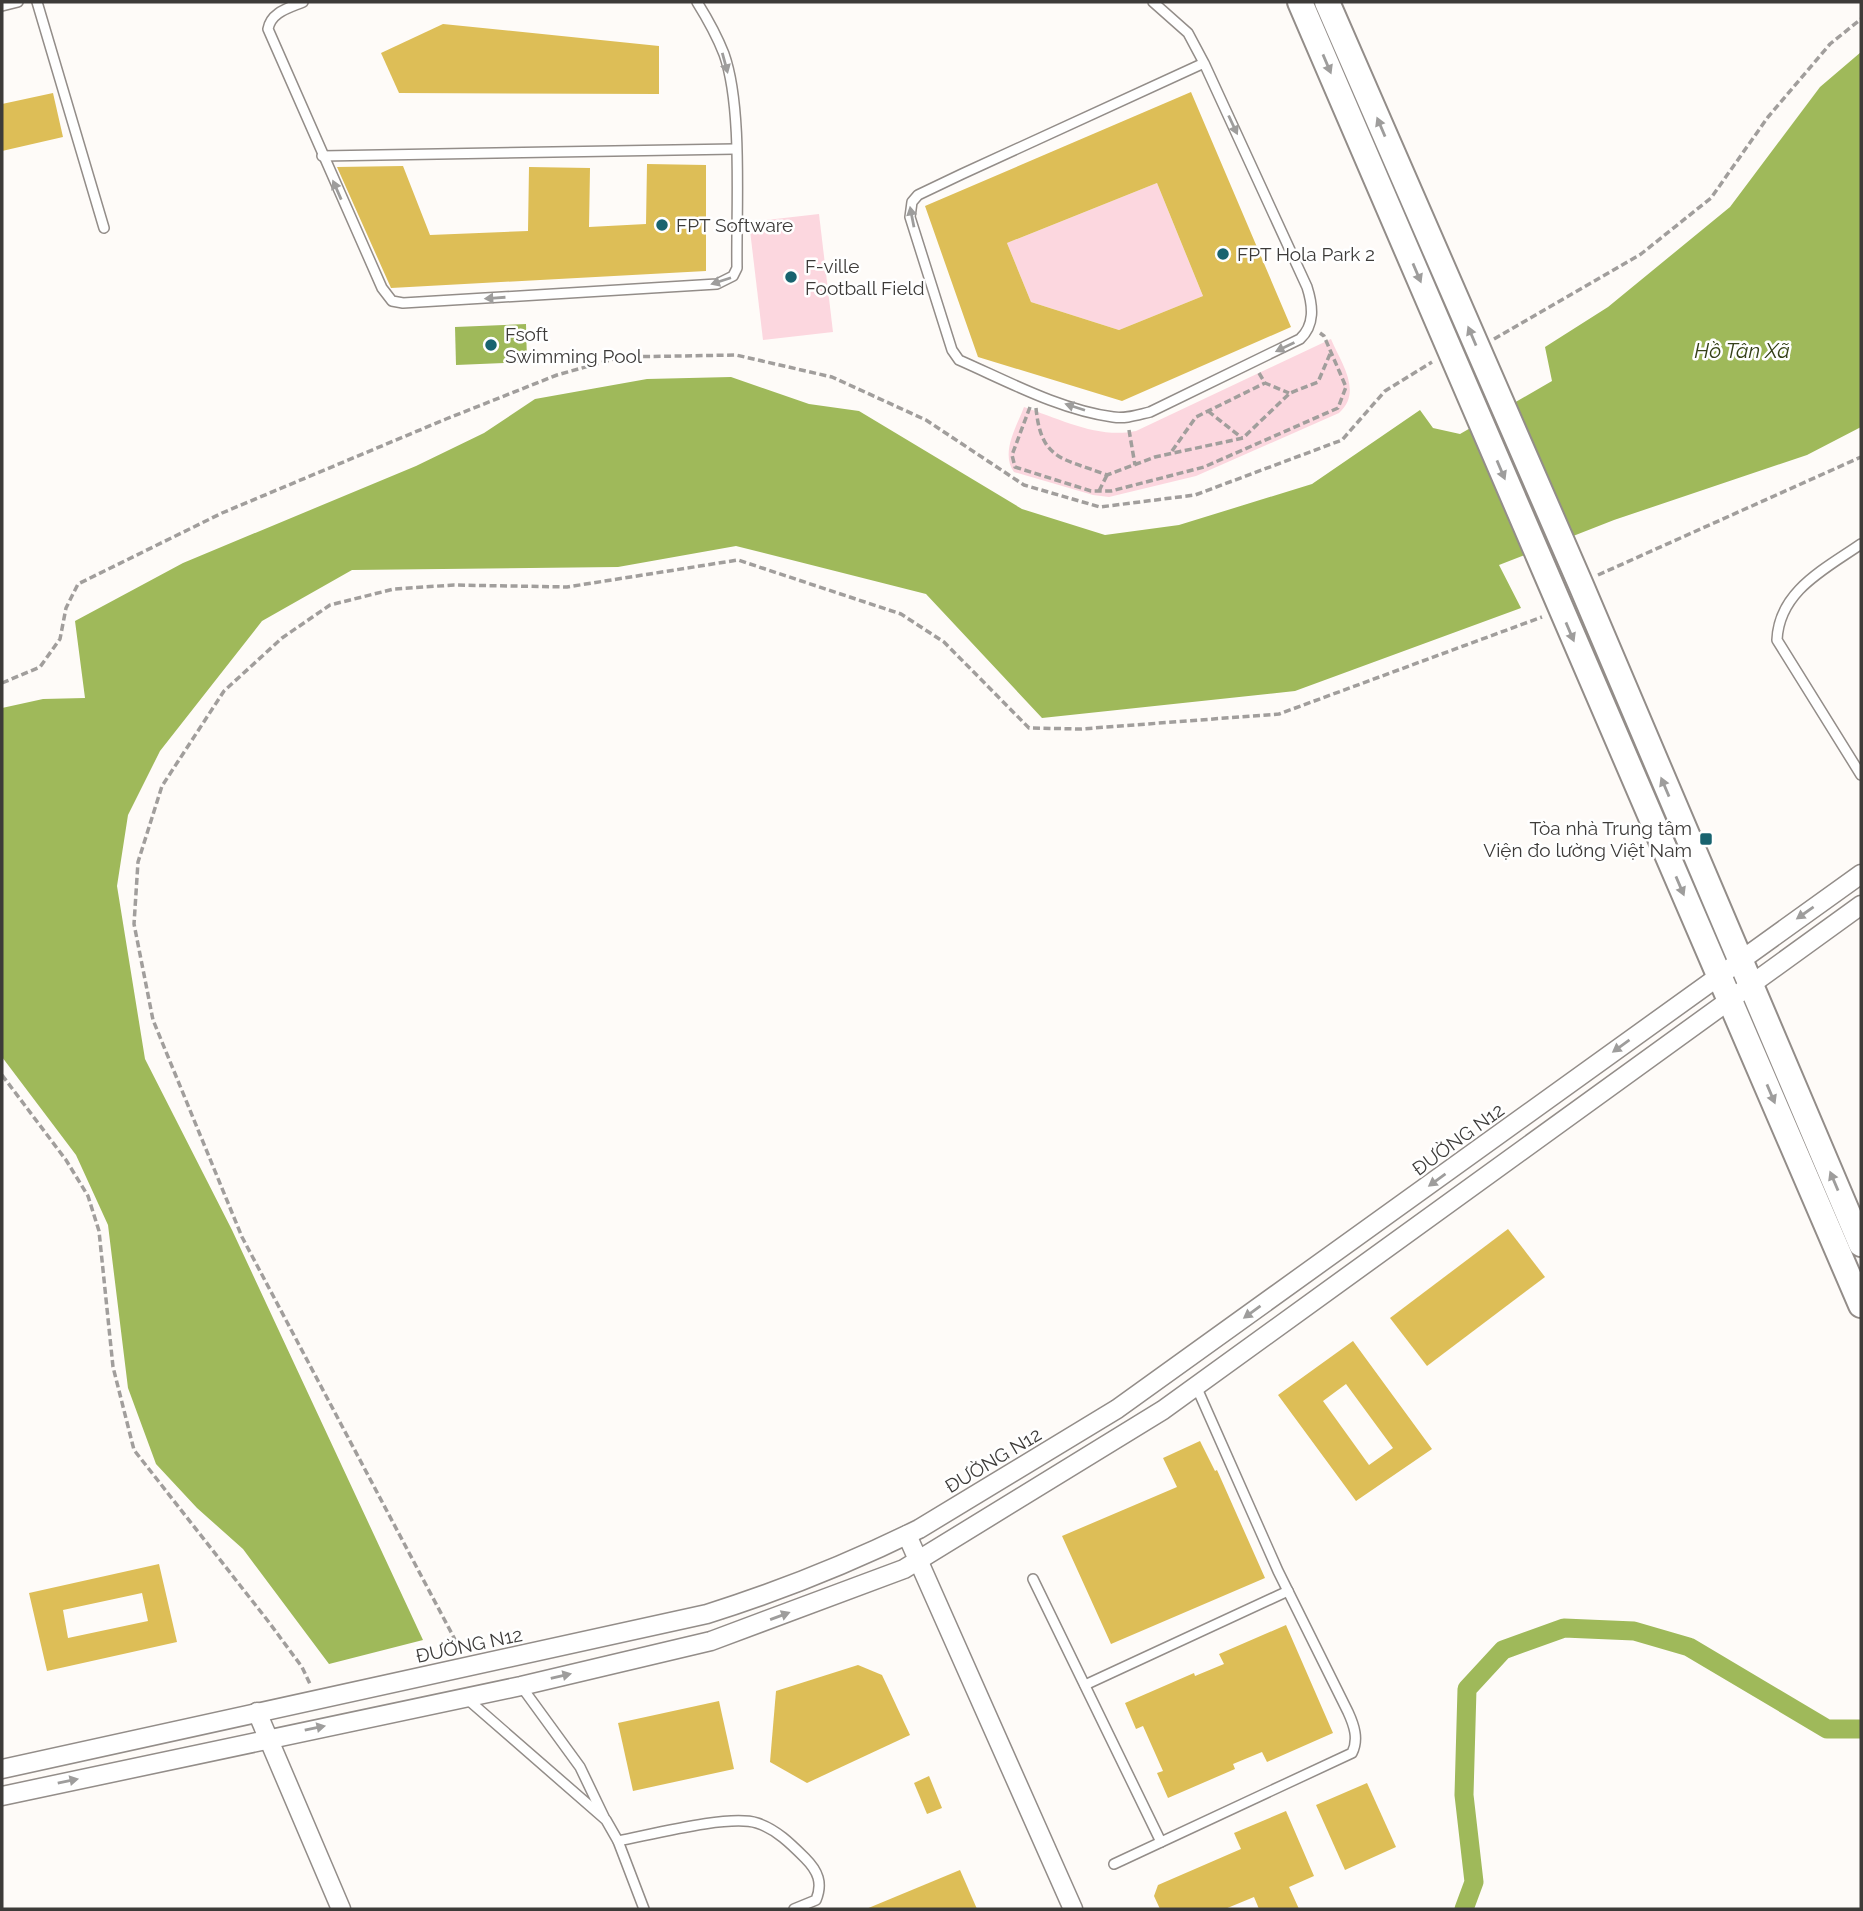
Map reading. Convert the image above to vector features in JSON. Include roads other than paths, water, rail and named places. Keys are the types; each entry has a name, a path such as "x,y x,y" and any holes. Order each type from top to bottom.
{"street":[{"path":"1300,2 1718,975 1740,991 1861,1244"},
{"path":"1327,2 1581,585 1738,960 1740,991 1861,1305"},
{"name":"ĐƯỜNG N12","path":"2,1769 707,1614 781,1591 907,1535 1117,1409 1861,874"},
{"path":"2,1796 521,1686 711,1641 848,1592 918,1561 1163,1410 1861,905"},
{"path":"907,1535 1073,1909"},
{"path":"257,1712 341,1909"}],"lane":[{"path":"2,6 14,2"},
{"path":"37,2 104,228"},
{"path":"303,2 271,19 268,29 382,288 392,300 403,303 723,283 733,276 737,268 734,112 724,56 697,2"},
{"path":"1153,2 1188,33 1204,63 1307,287 1312,303 1309,326 1300,340 1150,412 1126,418 1091,412 959,360 952,350 910,217 912,202 918,195 962,174 1204,63"},
{"path":"322,156 735,149"},
{"path":"1861,544 1800,587 1777,624 1777,640 1861,775"},
{"path":"1114,1864 1352,1753 1356,1747 1356,1733 1349,1712 1289,1591 1196,1386"},
{"path":"1033,1579 1161,1842"},
{"path":"1085,1685 1289,1591"},
{"path":"521,1686 580,1767 618,1841 644,1909"},
{"path":"464,1697 606,1820"},
{"path":"618,1841 729,1822 754,1822 772,1829 787,1841 819,1876 820,1890 816,1900 794,1909"}],"water":[{"name":"Hồ Tân Xã","path":"1861,52 1861,427 1807,455 1614,520 1499,565 1521,608 1295,691 1042,718 926,594 736,546 618,567 352,570 262,621 160,751 128,815 117,886 145,1059 232,1230 423,1640 329,1664 243,1549 197,1508 156,1464 128,1388 108,1225 76,1155 2,1057 2,708 43,699 85,698 75,621 183,563 416,466 484,433 535,399 647,379 731,377 809,404 859,411 1022,509 1105,535 1179,525 1312,484 1420,410 1433,428 1460,434 1552,381 1545,347 1608,307 1730,207 1820,87"},
{"name":"Fsoft Swimming Pool","path":"526,324 527,362 456,365 455,327"}],"waterway":[{"path":"1464,1909 1474,1882 1464,1795 1467,1689 1503,1650 1564,1628 1634,1631 1689,1647 1827,1729 1861,1729"}],"place":[{"name":"FPT Software","path":"662,225"},
{"name":"FPT Hola Park 2","path":"1223,254"},
{"name":"F-ville Football Field","path":"791,277"},
{"name":"Fsoft Swimming Pool","path":"491,345"},
{"name":"Tòa nhà Trung tâm Viện đo lường Việt Nam","path":"1706,839"}]}
